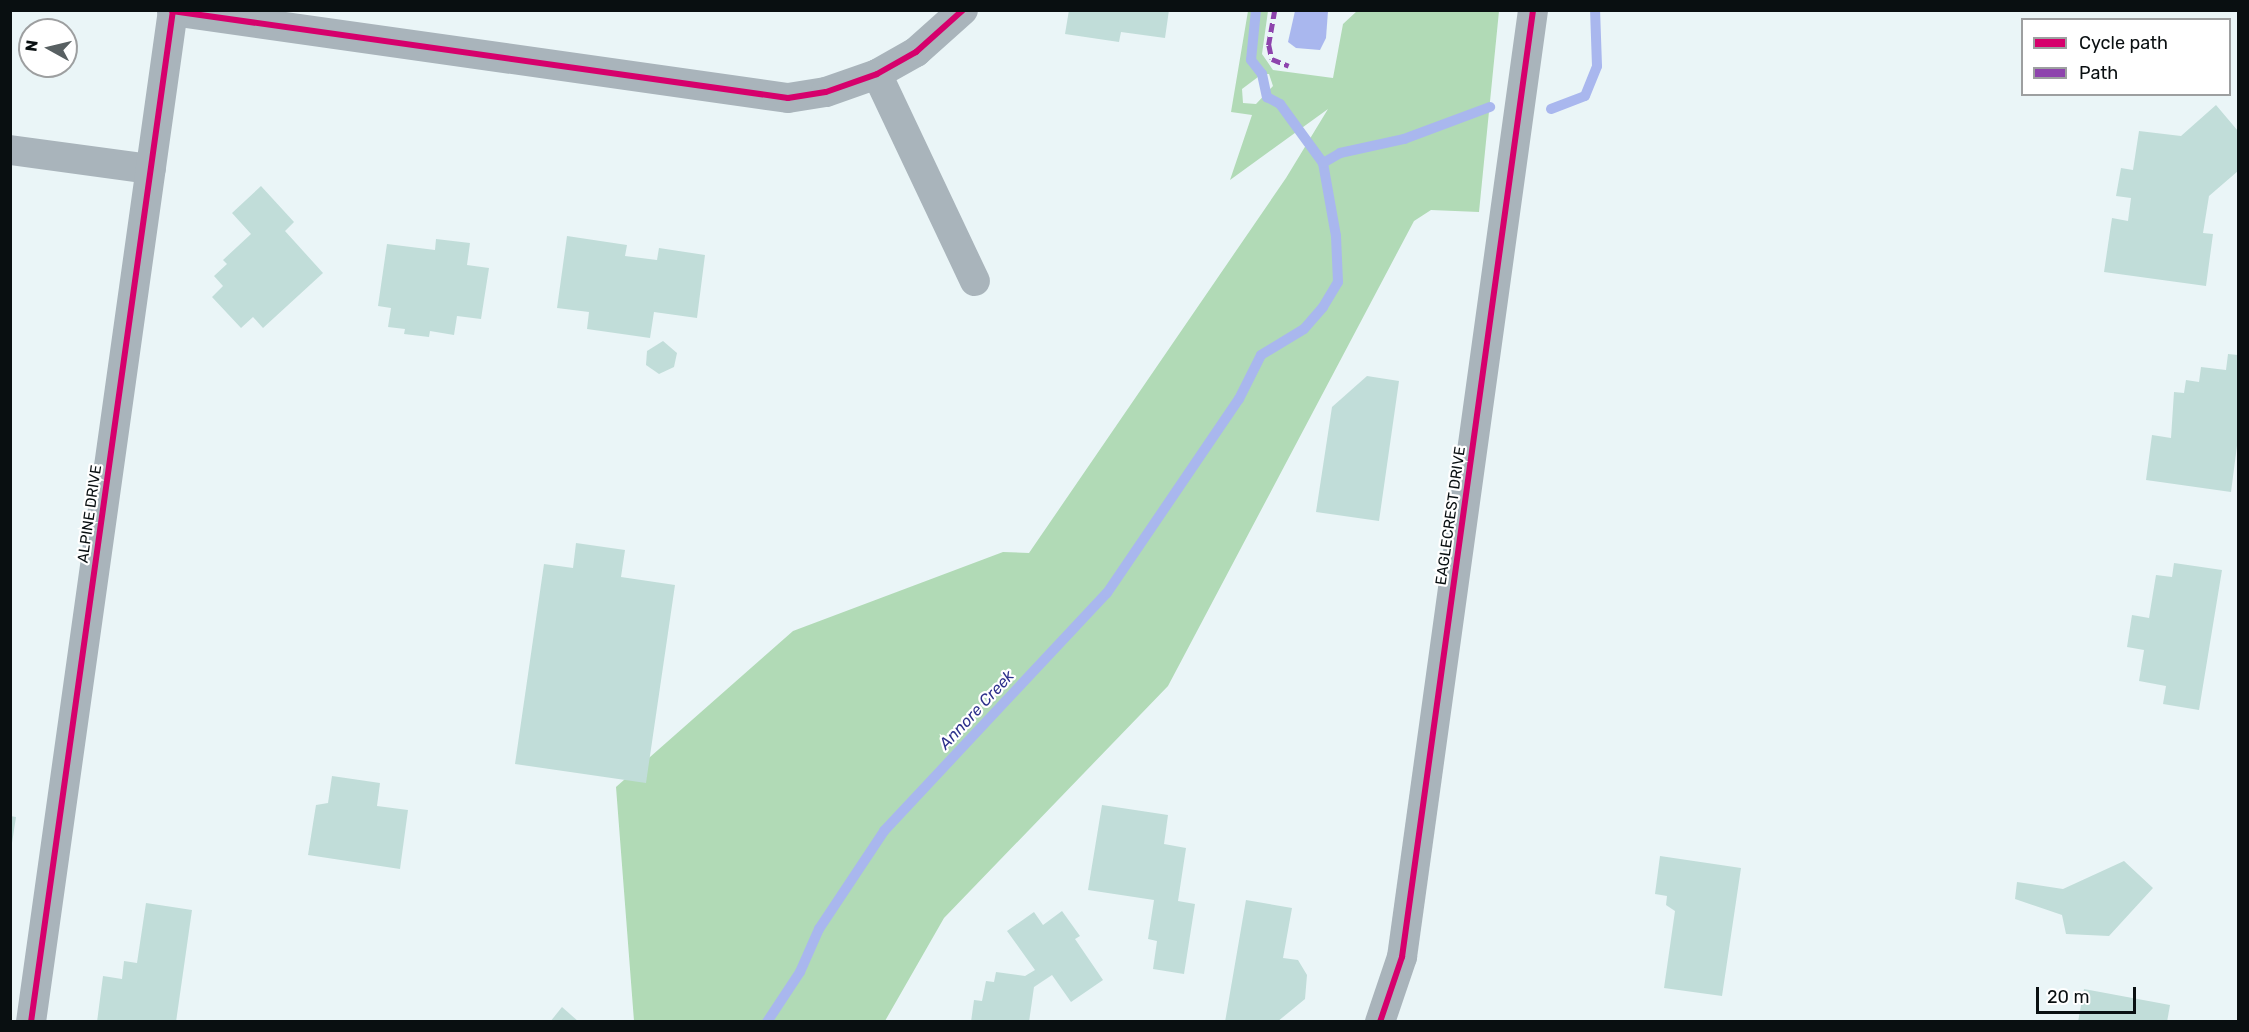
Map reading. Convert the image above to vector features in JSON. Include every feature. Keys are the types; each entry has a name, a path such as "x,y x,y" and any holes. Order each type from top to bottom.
{"street":[{"path":"172,11 777,97 826,92 877,74 916,52 963,10"},
{"name":"EAGLECREST DRIVE","path":"1380,1022 1402,957 1533,10"},
{"name":"ALPINE DRIVE","path":"31,1022 172,11"},
{"path":"877,74 975,281"},
{"path":"10,150 151,168"}],"green space":[{"path":"1248,11 1268,11 1262,54 1273,70 1333,78 1343,24 1357,11 1499,11 1479,212 1431,210 1414,221 1168,686 944,918 885,1021 634,1021 616,787 793,631 1003,552 1029,553 1286,178 1328,109 1230,180 1252,115 1231,112","holes":["1262,74 1269,74 1273,86 1256,104 1243,103 1242,89"]}],"water":[{"path":"1295,11 1328,11 1326,38 1320,50 1296,48 1288,42"}],"building":[{"path":"1069,10 1169,10 1165,38 1121,32 1119,42 1065,34"},
{"path":"2216,105 2238,131 2238,171 2209,196 2203,233 2213,234 2206,286 2104,272 2112,218 2128,221 2131,198 2116,196 2121,168 2133,170 2139,131 2181,136"},
{"path":"261,186 294,222 285,231 323,273 263,328 253,317 241,328 212,297 223,286 214,276 227,264 223,260 251,234 232,213"},
{"path":"567,236 627,245 625,256 657,260 659,248 705,255 697,318 654,312 650,338 587,329 589,312 557,308"},
{"path":"436,239 470,243 467,265 489,268 481,319 457,316 454,335 430,331 429,337 404,334 405,329 388,327 391,308 378,306 387,244 435,250"},
{"path":"663,341 677,353 674,367 659,374 646,365 647,351"},
{"path":"2228,354 2238,355 2238,438 2231,492 2146,480 2152,435 2171,438 2174,392 2184,393 2186,380 2199,382 2201,367 2226,370"},
{"path":"1367,376 1399,381 1379,521 1316,512 1332,407"},
{"path":"576,543 625,550 621,577 675,585 646,783 515,764 544,564 573,568"},
{"path":"2174,563 2222,570 2199,710 2163,704 2166,686 2139,681 2144,650 2127,647 2132,615 2149,618 2156,575 2172,577"},
{"path":"332,776 380,783 377,806 408,810 400,869 308,855 316,805 328,803"},
{"path":"1102,805 1168,815 1164,844 1186,848 1178,901 1195,904 1184,974 1153,969 1157,941 1148,939 1154,900 1088,890"},
{"path":"10,816 16,817 12,843 10,843"},
{"path":"1660,856 1741,868 1722,996 1664,988 1675,911 1666,905 1667,896 1655,894"},
{"path":"2124,861 2153,888 2109,936 2066,934 2062,915 2015,899 2017,882 2063,889"},
{"path":"1246,900 1292,908 1283,958 1298,960 1307,975 1305,999 1277,1022 1225,1022"},
{"path":"146,903 192,910 176,1022 97,1022 103,976 122,979 124,961 137,963"},
{"path":"1062,911 1080,936 1075,939 1103,980 1071,1002 1052,975 1034,987 1029,1022 971,1022 974,1000 982,1001 986,981 994,982 996,972 1025,976 1035,970 1007,931 1034,912 1043,925"},
{"path":"2084,989 2170,1005 2167,1022 2078,1022"},
{"path":"562,1007 579,1022 550,1022"}],"waterway":[{"path":"1256,10 1251,60 1262,74 1267,97 1280,104 1323,163"},
{"name":"Annore Creek","path":"1551,109 1585,96 1597,66 1595,10"},
{"name":"Annore Creek","path":"767,1022 800,972 819,929 884,831 1107,593 1239,399 1261,355 1304,329 1323,307 1338,282 1336,236 1323,163 1340,153 1404,139 1490,107"}],"marked path":[{"path":"1275,10 1269,45 1272,59 1289,66"}],"cycle path":[{"path":"31,1022 173,10"},
{"path":"172,11 788,98 826,92 877,74 916,52 963,10"},
{"path":"1380,1022 1402,957 1533,10"}]}
